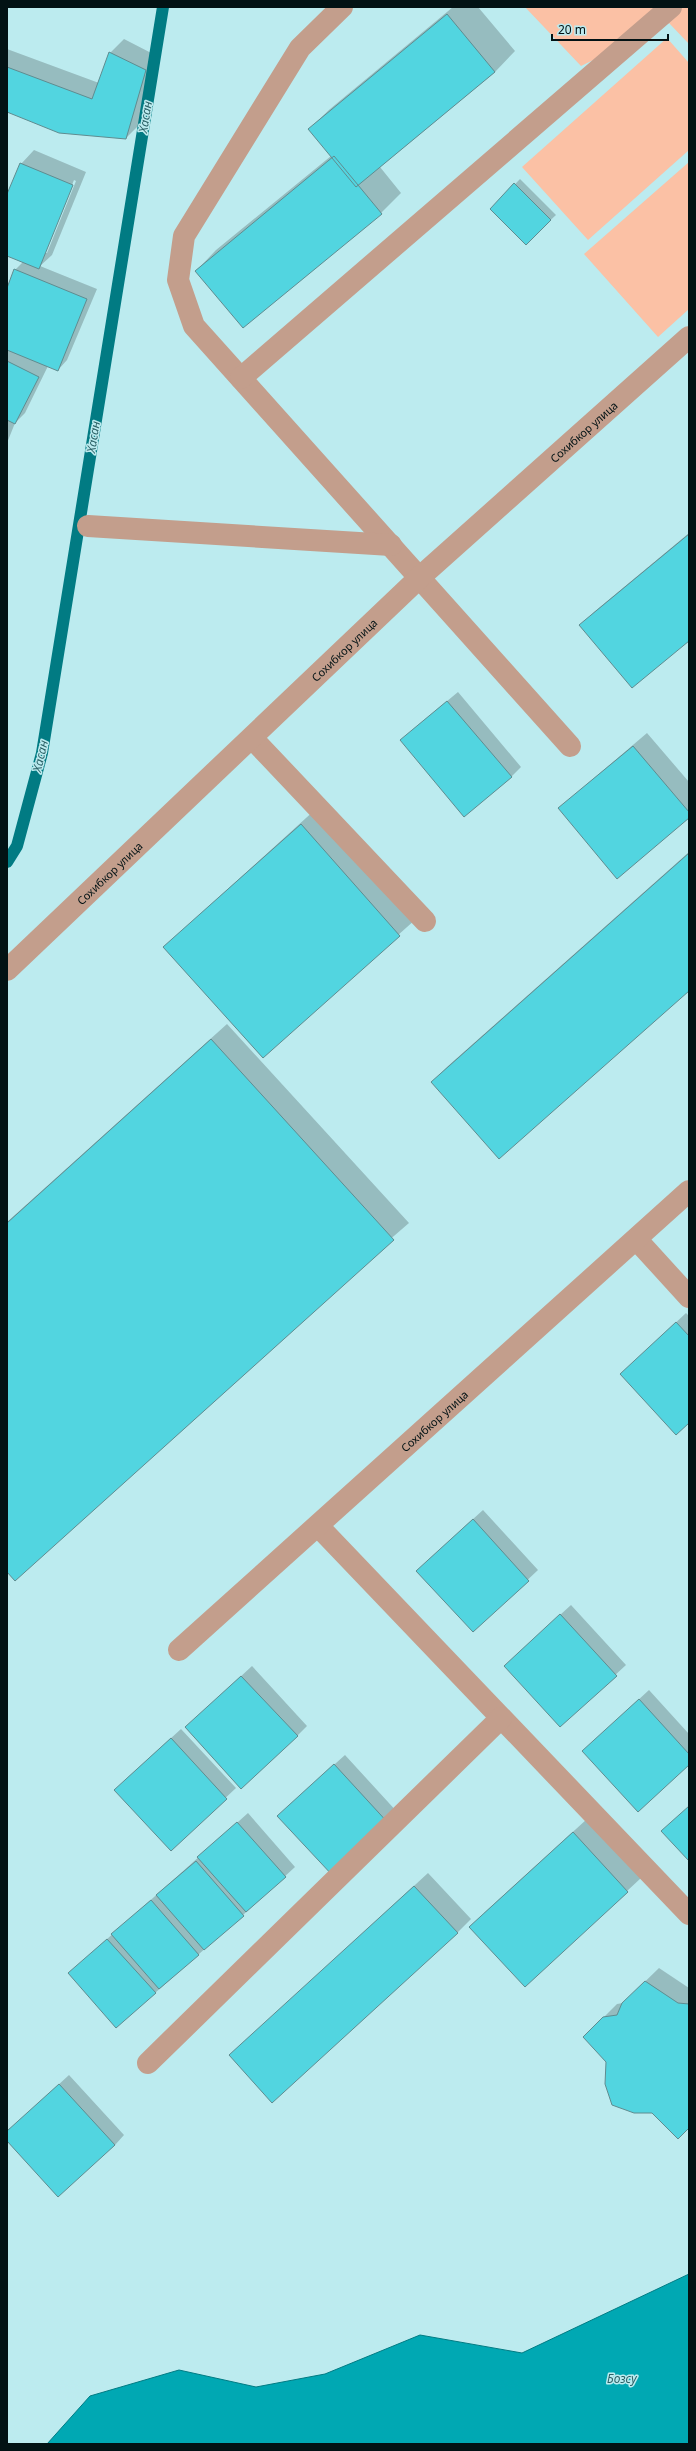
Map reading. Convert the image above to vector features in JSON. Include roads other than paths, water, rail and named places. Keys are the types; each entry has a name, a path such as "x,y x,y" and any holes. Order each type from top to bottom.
{"street":[{"path":"342,7 300,48 184,236 178,280 194,326 570,746"},
{"path":"241,378 671,7"},
{"name":"Сохибкор улица","path":"7,970 419,578 689,337"},
{"path":"88,526 391,545"},
{"path":"252,738 425,921"},
{"name":"Сохибкор улица","path":"179,1650 637,1240 689,1191"},
{"path":"637,1240 689,1296"},
{"path":"318,1526 689,1914"},
{"path":"148,2063 501,1718"}],"water":[{"name":"Бозсу","path":"689,2274 689,2444 47,2444 90,2396 179,2370 256,2387 325,2374 420,2335 522,2353"}],"waterway":[{"name":"Хасан","path":"7,862 17,846 42,753 163,7"}]}
